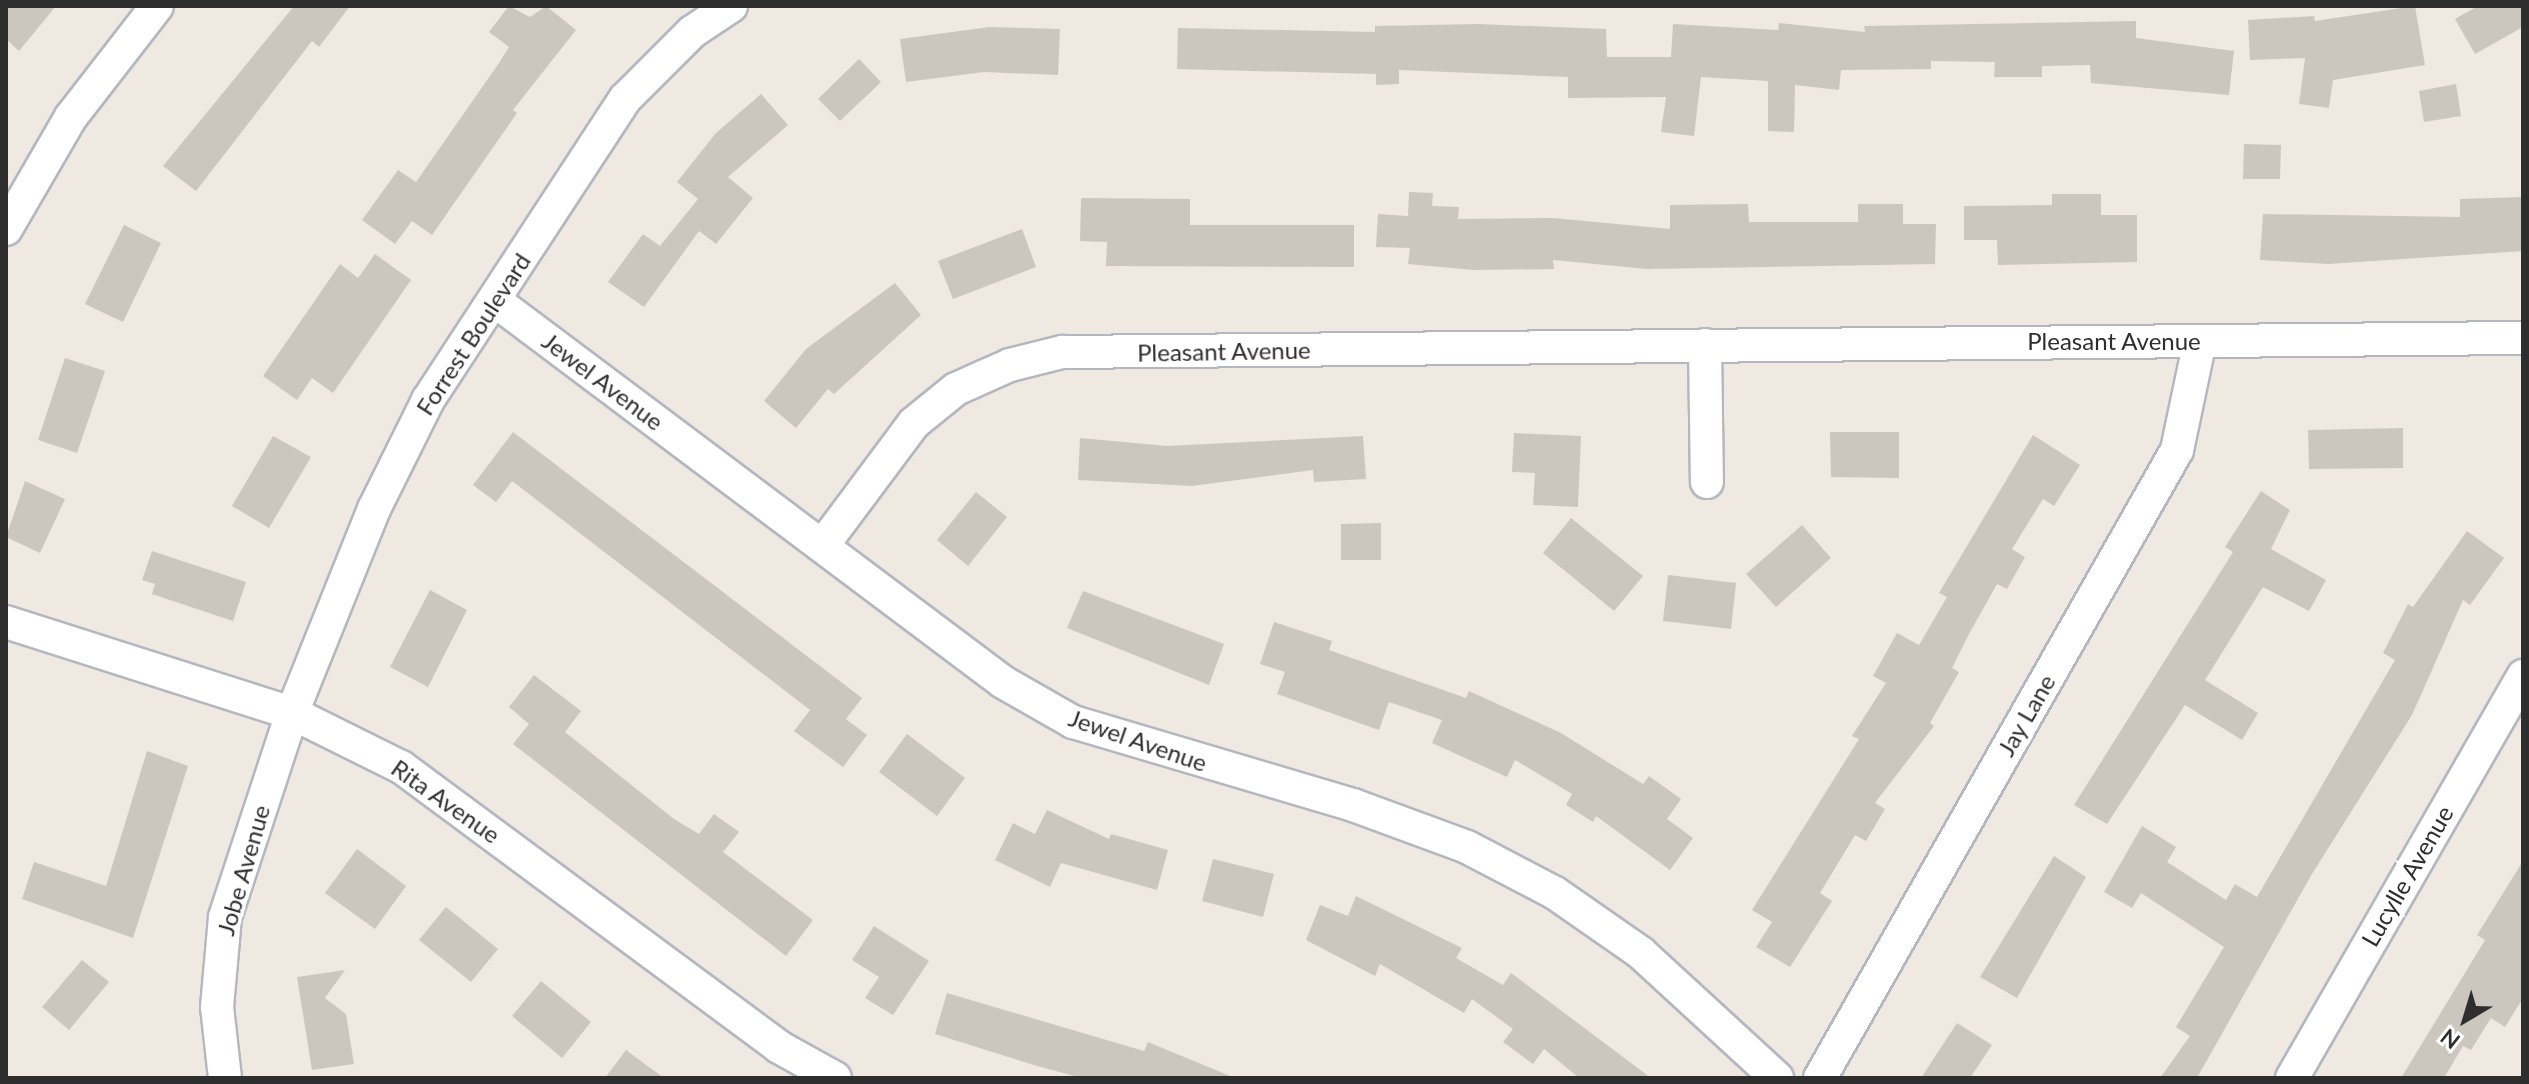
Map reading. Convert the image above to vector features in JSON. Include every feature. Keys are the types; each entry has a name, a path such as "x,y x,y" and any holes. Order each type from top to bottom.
{"street":[{"path":"6,229 71,117 157,6"},
{"name":"Forrest Boulevard","path":"292,713 381,495 428,400 625,99 692,32 731,6"},
{"name":"Jewel Avenue","path":"494,300 1003,682 1073,722 1353,805 1467,847 1555,893 1641,953 1777,1078"},
{"name":"Pleasant Avenue","path":"823,545 914,423 956,389 1010,365 1062,352 2523,338"},
{"name":"Jay Lane","path":"1820,1078 2177,450 2200,341"},
{"path":"1705,345 1707,482"},
{"name":"Rita Avenue","path":"6,622 292,713 401,767 779,1047 835,1078"},
{"name":"Lucylle Avenue","path":"2292,1078 2523,676"},
{"name":"Jobe Avenue","path":"225,1078 217,1007 225,917 292,713"}],"building":[{"path":"6,6 56,6 19,51 6,39"},
{"path":"294,6 350,6 319,47 312,41 196,191 163,166"},
{"path":"509,6 530,17 546,6 576,30 513,110 517,113 432,235 412,221 395,244 362,220 398,170 416,182 499,63 509,47 489,32"},
{"path":"2415,6 2425,65 2333,80 2329,108 2299,104 2305,58 2250,60 2248,20 2314,16 2315,21"},
{"path":"2478,6 2523,6 2523,27 2475,54 2455,19"},
{"path":"2136,21 2136,38 2234,51 2229,95 2091,83 2090,65 2042,66 2042,77 1994,77 1995,62 1931,61 1931,69 1841,70 1839,90 1795,85 1794,132 1768,131 1768,81 1701,77 1694,136 1661,132 1666,97 1568,98 1568,77 1399,70 1399,84 1376,85 1376,74 1177,69 1178,28 1375,32 1375,26 1478,24 1606,29 1607,57 1671,57 1673,24 1778,30 1779,23 1865,32 1864,26"},
{"path":"990,27 1060,29 1058,75 984,72 906,82 900,39"},
{"path":"859,59 881,82 840,121 818,99"},
{"path":"2456,84 2461,116 2424,122 2419,91"},
{"path":"761,94 788,125 728,177 753,198 716,244 699,231 644,307 608,282 643,234 660,246 698,199 677,182 716,133"},
{"path":"2244,144 2281,145 2280,179 2243,179"},
{"path":"1409,192 1433,193 1432,206 1459,207 1458,219 1553,218 1670,229 1670,205 1748,204 1749,222 1858,222 1858,204 1903,204 1903,224 1936,224 1935,264 1647,269 1553,260 1554,269 1474,270 1408,264 1410,248 1376,247 1378,214 1408,216"},
{"path":"2052,194 2101,194 2101,215 2137,215 2137,262 1998,265 1997,240 1964,240 1964,206 2052,205"},
{"path":"2523,197 2523,251 2328,264 2260,260 2263,214 2460,217 2460,199"},
{"path":"1081,198 1190,199 1190,225 1354,225 1354,267 1106,266 1107,242 1080,241"},
{"path":"124,225 161,243 123,322 85,304"},
{"path":"1022,229 1036,267 953,299 938,261"},
{"path":"375,254 411,280 333,393 312,378 297,400 263,376 340,264 358,278"},
{"path":"895,283 921,315 834,394 828,389 796,428 764,401 806,349"},
{"path":"65,358 105,371 77,453 38,440"},
{"path":"2403,428 2403,468 2309,469 2308,430"},
{"path":"513,432 862,698 846,719 867,735 843,767 794,731 810,710 512,481 496,502 473,485"},
{"path":"1830,432 1899,432 1899,478 1831,477"},
{"path":"1514,433 1581,436 1578,507 1533,505 1535,473 1512,472"},
{"path":"2033,435 2080,465 2054,506 2043,499 2012,549 2025,557 2007,589 1997,584 1952,668 1959,672 1930,723 1934,726 1875,803 1885,809 1866,841 1855,835 1820,893 1832,901 1790,967 1756,947 1772,922 1752,910 1859,739 1852,736 1886,683 1873,676 1897,633 1919,645 1947,597 1939,593"},
{"path":"273,436 311,457 269,528 232,506"},
{"path":"1363,436 1366,479 1314,482 1313,470 1192,486 1078,480 1080,438 1167,446"},
{"path":"25,481 65,499 40,553 6,537"},
{"path":"2261,491 2290,510 2271,549 2326,580 2309,611 2263,587 2205,680 2258,713 2242,740 2185,705 2107,824 2074,805 2233,552 2225,547"},
{"path":"976,492 1007,517 968,566 937,540"},
{"path":"1571,518 1643,576 1614,611 1543,553"},
{"path":"1381,523 1381,560 1341,560 1341,524"},
{"path":"1802,525 1831,558 1776,607 1746,574"},
{"path":"2467,531 2504,558 2470,605 2463,600 2412,715 2312,874 2197,1078 2160,1078 2190,1036 2176,1027 2224,947 2141,893 2132,908 2104,892 2142,826 2176,847 2167,862 2226,900 2235,884 2257,897 2395,660 2383,653 2408,604 2413,607"},
{"path":"152,551 246,582 233,621 152,594 155,584 142,580"},
{"path":"1668,575 1736,583 1731,629 1663,621"},
{"path":"430,590 467,610 428,687 390,667"},
{"path":"1083,591 1224,644 1209,685 1067,628"},
{"path":"1274,622 1332,641 1329,650 1466,698 1469,691 1561,733 1643,784 1649,776 1681,799 1667,819 1693,838 1670,870 1596,816 1593,822 1566,805 1572,794 1515,760 1507,777 1432,743 1442,720 1389,702 1379,730 1277,694 1285,672 1260,664"},
{"path":"534,675 581,711 565,732 674,819 699,834 714,814 739,832 723,852 813,920 786,956 513,744 529,724 509,707"},
{"path":"907,734 965,778 937,816 879,772"},
{"path":"147,751 188,766 133,938 22,899 34,862 106,886"},
{"path":"1047,810 1109,839 1111,834 1168,850 1157,890 1061,863 1050,887 995,860 1013,823 1035,834"},
{"path":"357,849 406,886 375,929 325,893"},
{"path":"2054,856 2086,877 2017,998 1980,977"},
{"path":"1213,859 1274,874 1263,917 1202,901"},
{"path":"2523,861 2523,998 2505,1027 2491,1018 2471,1050 2463,1046 2444,1078 2401,1078 2485,940 2477,935"},
{"path":"1356,896 1462,948 1456,958 1503,985 1511,973 1651,1078 1579,1078 1544,1049 1533,1064 1503,1042 1513,1029 1472,999 1464,1013 1380,964 1375,976 1306,940 1320,905 1348,916"},
{"path":"446,907 498,949 471,982 419,940"},
{"path":"874,926 929,961 893,1015 865,998 879,977 852,960"},
{"path":"82,960 109,982 69,1030 42,1007"},
{"path":"345,970 325,998 346,1014 354,1064 312,1070 297,977"},
{"path":"541,981 591,1022 562,1058 512,1016"},
{"path":"947,993 1144,1051 1148,1042 1235,1078 1082,1078 1037,1066 935,1034"},
{"path":"1957,1023 1992,1045 1970,1078 1921,1078"},
{"path":"626,1050 664,1078 605,1078"}]}
